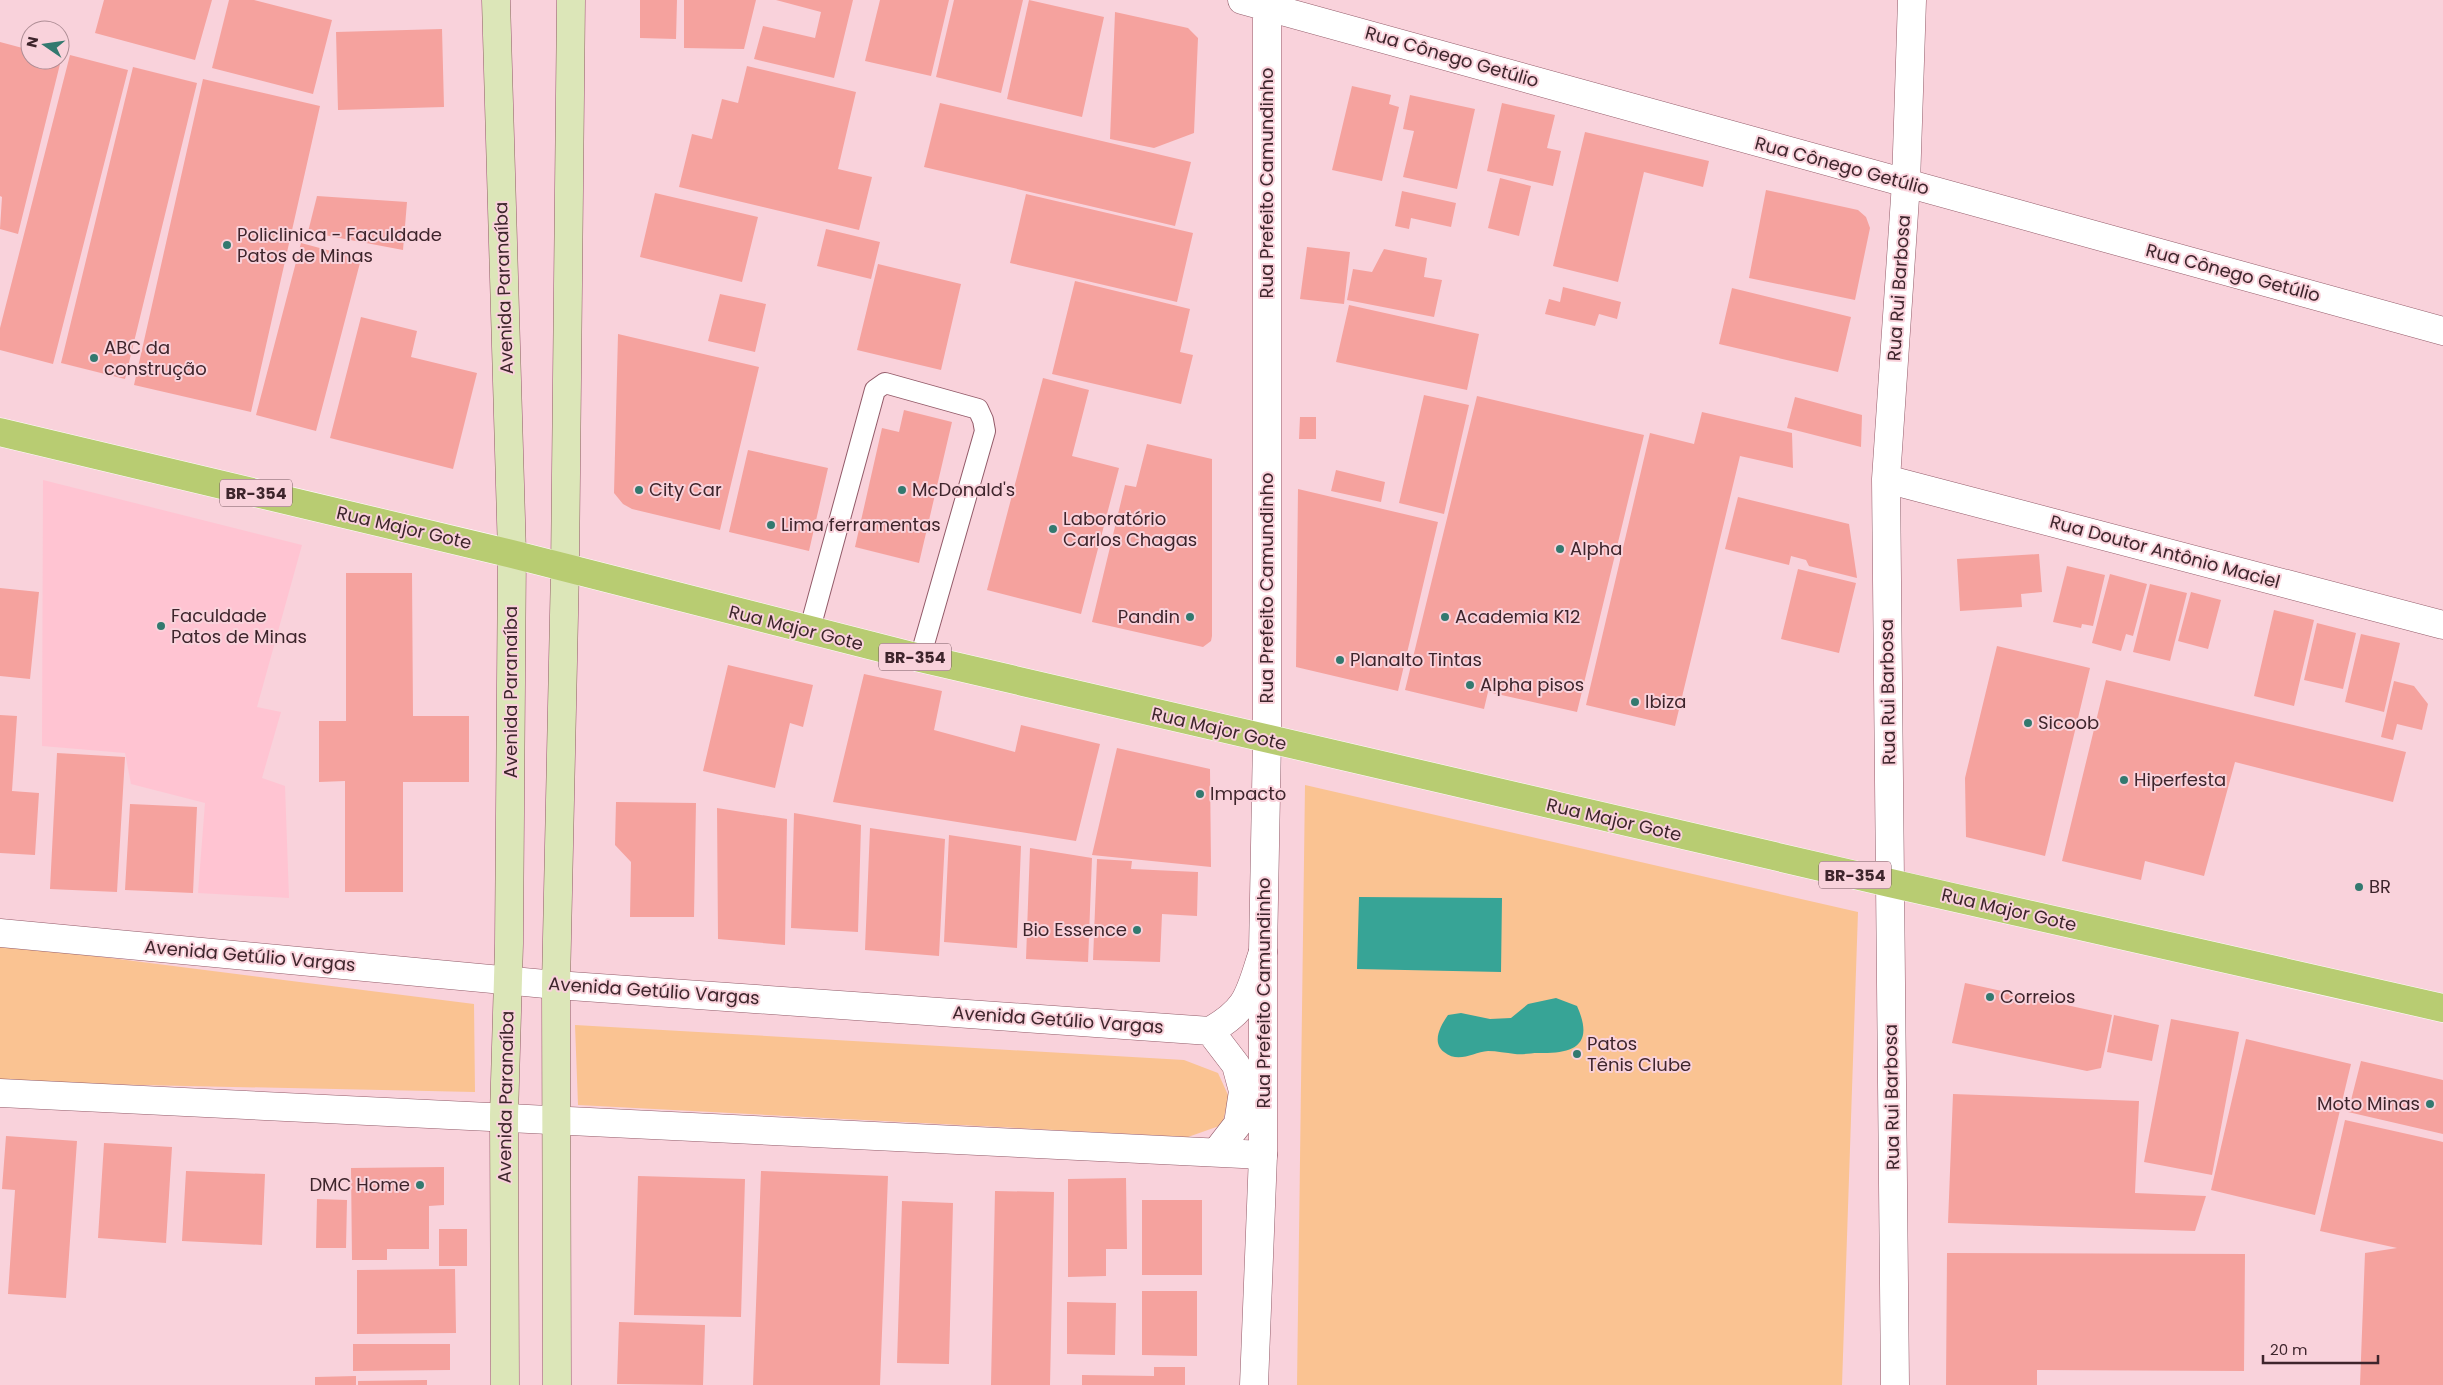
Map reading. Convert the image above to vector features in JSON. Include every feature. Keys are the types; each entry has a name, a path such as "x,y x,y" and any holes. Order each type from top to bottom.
{"main road":[{"name":"Avenida Paranaíba","path":"496,0 512,554 508,980 504,1116 504,1385"},
{"path":"557,1385 556,985 565,569 571,0"},
{"name":"Rua Major Gote","path":"0,432 512,554 809,632 1266,740 2443,1008"}],"street":[{"name":"Rua Rui Barbosa","path":"1895,1385 1886,479 1906,183 1912,0"},
{"name":"Rua Cônego Getúlio","path":"1258,2 2443,331"},
{"name":"Rua Prefeito Camundinho","path":"1254,1385 1263,1155 1266,740 1258,2"},
{"name":"Rua Doutor Antônio Maciel","path":"1886,479 2443,625"},
{"name":"Avenida Getúlio Vargas","path":"0,933 556,985 1210,1031"},
{"path":"1216,1151 1238,1124 1243,1091 1236,1065 1210,1031 1227,1021 1246,1003 1263,952"},
{"path":"0,1093 447,1116 504,1116 1216,1151 1263,1155"}],"lane":[{"path":"809,632 875,390 885,383 978,409 984,420 985,431 920,658"}],"shaded area":[{"name":"Faculdade Patos de Minas","path":"43,480 302,545 257,707 281,712 262,778 285,786 289,898 198,893 205,803 131,784 125,753 42,746"},
{"name":"Patos Tênis Clube","path":"1305,785 1858,912 1842,1385 1297,1385"},
{"path":"1359,897 1502,898 1501,972 1357,969"},
{"path":"0,944 474,1004 475,1092 0,1082"},
{"path":"1556,998 1577,1006 1582,1020 1582,1039 1570,1049 1561,1052 1520,1054 1488,1051 1455,1057 1440,1048 1438,1034 1448,1015 1461,1013 1490,1019 1511,1018 1528,1004"},
{"path":"575,1025 1184,1060 1218,1073 1229,1097 1222,1125 1188,1137 578,1105"}],"building":[{"path":"104,0 212,0 195,60 95,33"},
{"path":"229,0 254,0 332,20 313,94 212,68"},
{"path":"640,0 677,0 676,39 640,38"},
{"path":"684,0 756,0 744,49 684,48"},
{"path":"776,0 853,0 834,78 754,59 763,26 815,38 821,12"},
{"path":"880,0 949,0 931,76 865,61"},
{"path":"954,0 1023,0 1001,93 936,77"},
{"path":"1029,0 1104,17 1082,117 1007,99"},
{"path":"1115,12 1188,28 1198,38 1194,133 1154,148 1110,139"},
{"path":"442,29 444,107 338,110 336,32"},
{"path":"0,42 20,47 20,70 59,70 18,234 0,229 2,197 0,196"},
{"path":"70,55 128,70 53,364 0,350 0,328 66,70 70,70"},
{"path":"747,66 856,92 838,169 872,177 859,230 679,187 692,134 712,139 722,99 738,103"},
{"path":"133,67 197,83 125,379 61,363"},
{"name":"Policlinica - Faculdade Patos de Minas","path":"203,79 320,106 251,412 134,385"},
{"path":"1352,86 1391,95 1389,104 1399,107 1382,181 1332,170"},
{"path":"1410,95 1475,109 1457,189 1403,177 1414,131 1403,129"},
{"path":"940,103 1191,162 1175,226 924,167"},
{"path":"1502,103 1555,115 1547,148 1561,151 1553,186 1487,171"},
{"path":"1585,132 1709,161 1703,187 1644,172 1618,282 1553,266"},
{"path":"1500,178 1531,186 1519,236 1488,228"},
{"path":"1766,190 1858,210 1866,217 1870,228 1855,300 1749,278"},
{"path":"1402,191 1456,203 1451,227 1411,218 1409,229 1395,226"},
{"path":"655,193 758,217 742,282 640,257"},
{"path":"1026,194 1193,233 1177,302 1010,263"},
{"path":"317,196 407,202 403,250 308,232"},
{"path":"826,229 880,242 871,279 817,266"},
{"path":"301,243 361,259 316,431 256,415"},
{"path":"1307,247 1350,252 1344,304 1300,299"},
{"path":"1384,249 1427,258 1424,277 1442,280 1434,317 1347,300 1353,269 1372,272"},
{"path":"878,264 961,284 941,370 857,350"},
{"path":"1075,281 1190,309 1180,352 1193,355 1181,404 1052,374"},
{"path":"1563,287 1621,302 1617,319 1599,314 1595,326 1545,314 1549,299 1560,302"},
{"path":"1732,288 1851,317 1838,372 1719,344"},
{"path":"720,294 766,304 755,352 708,341"},
{"path":"1349,305 1479,334 1467,390 1336,362"},
{"path":"361,317 417,331 411,357 477,373 453,469 330,438"},
{"path":"618,334 759,367 720,530 632,509 623,504 614,493"},
{"name":"Laboratório Carlos Chagas","path":"1043,378 1089,390 1072,456 1119,468 1081,614 987,590"},
{"path":"1424,395 1469,405 1444,514 1399,503"},
{"name":"Alpha","path":"1477,396 1644,435 1577,712 1488,692 1484,709 1405,690"},
{"path":"1795,397 1862,415 1861,447 1787,428"},
{"name":"McDonald's","path":"904,410 952,422 919,563 855,547 882,428 899,432"},
{"path":"1702,412 1792,433 1793,468 1740,456 1675,726 1586,705 1650,433 1694,444"},
{"path":"1300,417 1316,417 1316,439 1299,439"},
{"path":"1147,444 1212,459 1212,636 1211,641 1203,647 1092,622 1125,485 1136,487"},
{"path":"748,450 828,468 809,551 729,532"},
{"path":"1336,470 1385,482 1381,502 1331,491"},
{"path":"1298,489 1438,522 1398,691 1296,667"},
{"path":"1738,497 1849,524 1857,578 1809,566 1806,560 1791,556 1789,565 1725,549"},
{"path":"2039,554 2042,592 2021,594 2022,607 1960,611 1957,559"},
{"path":"2067,566 2105,575 2093,626 2082,624 2081,628 2053,622"},
{"path":"1798,569 1856,583 1839,653 1781,639"},
{"path":"346,573 412,573 413,716 469,716 469,782 403,782 403,892 345,892 345,781 319,782 319,721 346,721"},
{"path":"2110,574 2147,584 2133,636 2126,634 2121,651 2092,643"},
{"path":"2150,584 2187,593 2170,661 2133,652"},
{"path":"0,588 39,592 30,679 0,676"},
{"path":"2191,592 2221,600 2208,649 2178,641"},
{"path":"2274,610 2314,620 2294,706 2254,696"},
{"path":"2317,623 2356,633 2343,689 2304,680"},
{"path":"2361,634 2400,643 2384,712 2345,702"},
{"name":"Sicoob","path":"1997,646 2090,668 2045,856 1966,837 1965,778"},
{"path":"728,665 813,685 803,727 790,723 775,788 703,771"},
{"path":"864,674 942,691 934,730 1015,752 1021,725 1100,744 1076,841 833,802"},
{"path":"2106,680 2406,752 2393,802 2235,762 2204,876 2145,861 2141,880 2062,861"},
{"path":"2394,681 2414,686 2428,704 2422,730 2397,724 2393,740 2381,737"},
{"path":"0,715 17,716 12,791 39,793 35,855 0,853"},
{"path":"1117,748 1210,769 1211,867 1092,855"},
{"path":"57,753 125,757 117,892 50,889"},
{"path":"616,802 696,803 694,917 630,917 631,862 615,845"},
{"path":"130,804 197,807 193,893 125,890"},
{"path":"717,808 787,819 785,945 718,939"},
{"path":"794,813 861,825 858,932 791,928"},
{"path":"870,828 945,839 939,956 865,950"},
{"path":"949,835 1021,846 1017,948 944,942"},
{"path":"1030,848 1092,858 1088,962 1026,959"},
{"path":"1097,859 1132,861 1131,869 1198,872 1197,916 1162,914 1160,962 1093,960"},
{"path":"1965,983 2112,1015 2101,1068 2087,1071 1952,1043"},
{"path":"2114,1015 2159,1025 2152,1061 2107,1052"},
{"path":"2171,1019 2239,1032 2212,1175 2144,1162"},
{"path":"2246,1039 2351,1064 2315,1215 2211,1190"},
{"path":"2361,1061 2443,1080 2443,1134 2348,1112"},
{"path":"1953,1094 2139,1101 2135,1193 2206,1196 2195,1231 1948,1223"},
{"path":"2345,1120 2443,1142 2443,1385 2360,1385 2365,1253 2397,1248 2320,1231"},
{"path":"6,1136 77,1141 66,1298 8,1294 15,1190 2,1189"},
{"path":"104,1143 172,1147 166,1243 98,1238"},
{"path":"444,1167 444,1205 429,1206 429,1249 387,1249 387,1260 352,1260 351,1168"},
{"path":"186,1171 265,1174 262,1245 182,1241"},
{"path":"761,1171 888,1176 880,1385 753,1385"},
{"path":"638,1176 745,1179 741,1317 634,1315"},
{"path":"1126,1178 1127,1249 1106,1249 1106,1276 1068,1277 1068,1179"},
{"path":"995,1191 1054,1192 1050,1385 991,1385"},
{"path":"317,1199 347,1200 346,1248 316,1248"},
{"path":"1142,1200 1202,1200 1202,1275 1142,1275"},
{"path":"902,1201 953,1203 949,1364 897,1363"},
{"path":"439,1229 467,1229 467,1266 439,1266"},
{"path":"1947,1253 2245,1254 2244,1371 2037,1370 2037,1385 1946,1385"},
{"path":"455,1269 456,1333 357,1334 357,1270"},
{"path":"1142,1291 1197,1291 1197,1356 1142,1355"},
{"path":"1067,1302 1116,1303 1115,1355 1067,1354"},
{"path":"619,1322 705,1325 703,1385 617,1384"},
{"path":"353,1344 450,1344 450,1370 353,1371"},
{"path":"1154,1367 1185,1367 1185,1385 1082,1385 1082,1375 1154,1376"},
{"path":"356,1376 356,1385 315,1385 315,1377"},
{"path":"427,1380 427,1385 358,1385 358,1381"}],"place":[{"name":"Policlinica - Faculdade Patos de Minas","path":"227,245"},
{"name":"ABC da construção","path":"94,358"},
{"name":"City Car","path":"639,490"},
{"name":"McDonald's","path":"902,490"},
{"name":"Lima ferramentas","path":"771,525"},
{"name":"Laboratório Carlos Chagas","path":"1053,529"},
{"name":"Alpha","path":"1560,549"},
{"name":"Pandin","path":"1190,617"},
{"name":"Academia K12","path":"1445,617"},
{"name":"Faculdade Patos de Minas","path":"161,626"},
{"name":"Planalto Tintas","path":"1340,660"},
{"name":"Alpha pisos","path":"1470,685"},
{"name":"Ibiza","path":"1635,702"},
{"name":"Sicoob","path":"2028,723"},
{"name":"Hiperfesta","path":"2124,780"},
{"name":"Impacto","path":"1200,794"},
{"name":"BR","path":"2359,887"},
{"name":"Bio Essence","path":"1137,930"},
{"name":"Correios","path":"1990,997"},
{"name":"Patos Tênis Clube","path":"1577,1054"},
{"name":"Moto Minas","path":"2430,1104"},
{"name":"DMC Home","path":"420,1185"}]}
